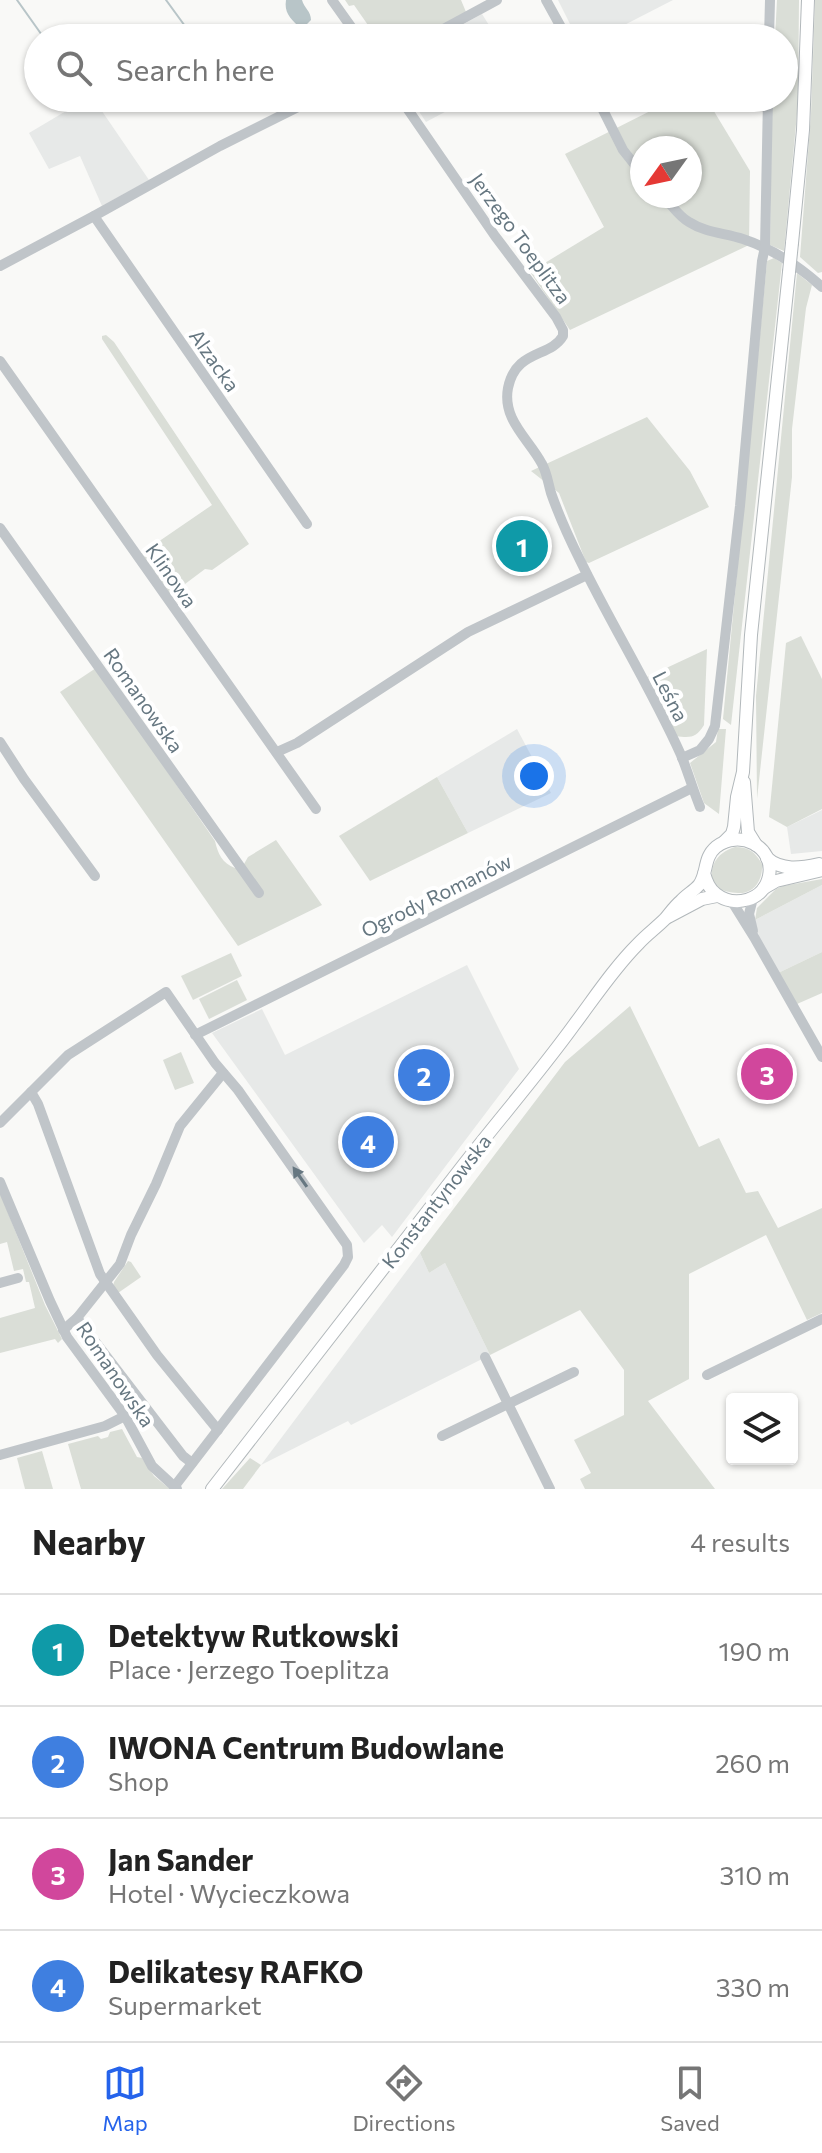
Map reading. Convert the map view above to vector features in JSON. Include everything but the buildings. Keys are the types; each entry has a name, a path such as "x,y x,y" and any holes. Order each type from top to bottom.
{"main road":[{"path":"808,0 803,130 751,635 743,772 734,827 728,839 712,850 704,873 717,896 740,901 753,898 776,881 822,867"},
{"path":"743,772 748,832 756,845 776,865 822,867"},
{"path":"722,843 742,840 756,845"},
{"path":"764,888 769,874 767,858"},
{"name":"Konstantynowska","path":"212,1489 545,1065 611,974 699,885 704,873"},
{"name":"Konstantynowska","path":"665,919 702,899 717,896"}],"street":[{"path":"332,0 349,24"},
{"path":"453,24 497,0"},
{"path":"546,0 559,24"},
{"path":"769,24 770,0"},
{"path":"0,266 220,146 290,112"},
{"name":"Jerzego Toeplitza","path":"410,112 561,327 563,336 557,344 531,356 516,369 510,383 508,402 519,431 544,466 561,520 603,606"},
{"path":"604,112 630,159"},
{"path":"682,758 700,750 715,726 765,247 768,112"},
{"path":"675,208 687,221 712,233 765,247 787,259 821,285"},
{"name":"Alzacka","path":"94,216 307,524"},
{"name":"Klinowa","path":"0,361 316,809"},
{"name":"Romanowska","path":"0,528 259,893"},
{"path":"277,752 297,743 468,632 587,575"},
{"name":"Leśna","path":"603,606 682,758 700,807"},
{"path":"0,742 95,876"},
{"name":"Ogrody Romanów","path":"195,1035 692,788"},
{"path":"753,898 749,914 754,937"},
{"path":"731,900 822,1057"},
{"path":"2,1121 68,1055 166,992 348,1249 344,1265 176,1488"},
{"path":"63,1330 77,1318 120,1264 180,1126 223,1073"},
{"path":"31,1092 100,1274 157,1355 218,1430"},
{"name":"Romanowska","path":"0,1182 63,1330 125,1416 152,1466 176,1488"},
{"path":"0,1283 18,1278"},
{"path":"77,1318 183,1456 192,1463"},
{"path":"707,1375 822,1319"},
{"path":"485,1357 550,1489"},
{"path":"442,1436 574,1372"},
{"path":"0,1455 105,1426 125,1416"}],"shaded area":[{"path":"286,0 302,0 311,20 307,24 296,24 286,8"},
{"path":"345,0 461,0 466,12 444,24 367,24 354,5 349,6"},
{"path":"558,0 673,0 626,24 570,24"},
{"path":"777,0 799,0 798,103 798,24 776,24"},
{"path":"815,0 822,0 822,272 818,273 800,257 811,114"},
{"path":"482,14 488,24 464,24"},
{"path":"64,112 103,112 149,180 102,206 80,156 49,169 29,133"},
{"path":"419,112 445,112 426,122"},
{"path":"648,112 714,112 750,171 749,245 570,330 530,272 604,227 565,154"},
{"path":"772,112 797,112 784,251 770,245"},
{"path":"774,258 782,263 731,725 723,719 767,261"},
{"path":"797,273 812,285 806,308 792,429 792,477 757,799 756,696"},
{"path":"106,335 114,342 249,544 212,570 205,569 173,593 168,594 139,555 212,505 102,339"},
{"path":"647,417 690,471 709,507 586,562 559,493 531,471"},
{"path":"801,636 822,679 822,809 787,827 769,817 786,643"},
{"path":"707,649 704,725 692,736 676,736 647,677"},
{"path":"96,668 215,841 224,861 235,868 276,840 322,905 238,946 60,692"},
{"path":"517,729 551,793 468,833 437,777"},
{"path":"718,729 726,729 719,814 704,803 690,763 716,742"},
{"path":"437,777 468,833 370,881 339,836"},
{"path":"822,810 822,851 791,854 787,827"},
{"path":"735,847 751,851 762,864 757,884 744,893 716,889 713,882 714,863 722,853"},
{"path":"822,879 822,885 755,920 757,908 776,889"},
{"path":"822,885 822,952 778,973 759,937 755,920"},
{"path":"822,952 822,993 797,1004 778,973"},
{"path":"231,953 242,976 193,1000 181,976"},
{"path":"467,965 519,1069 392,1237 382,1225 364,1243 212,1033 262,1009 285,1055"},
{"path":"237,980 247,1000 209,1019 199,999"},
{"path":"630,1006 699,1147 719,1138 746,1193 758,1191 778,1228 822,1208 822,1313 807,1320 766,1235 689,1274 689,1379 648,1401 715,1489 585,1489 580,1479 591,1473 574,1440 624,1415 624,1370 580,1310 490,1355 445,1263 429,1273 420,1253 565,1062"},
{"path":"181,1052 194,1083 175,1090 163,1060"},
{"path":"0,1193 62,1339 58,1343 55,1339 0,1353 0,1318 35,1308 23,1269 14,1271 7,1242 0,1244"},
{"path":"420,1253 429,1273 445,1263 490,1355 351,1425 348,1421 261,1465"},
{"path":"128,1261 141,1277 118,1293 114,1282"},
{"path":"122,1429 137,1457 142,1458 154,1476 170,1489 81,1489 68,1444 98,1436 101,1439 108,1437 110,1432"},
{"path":"42,1451 53,1489 25,1489 17,1458"},
{"path":"250,1458 261,1465 243,1489 222,1489"}],"waterway":[{"path":"17,0 34,24"},
{"path":"166,0 184,24"}],"place":[{"name":"Detektyw Rutkowski","path":"522,546"},
{"name":"Jan Sander","path":"767,1074"},
{"name":"IWONA Centrum Budowlane","path":"424,1075"},
{"name":"Delikatesy RAFKO","path":"368,1142"}]}
